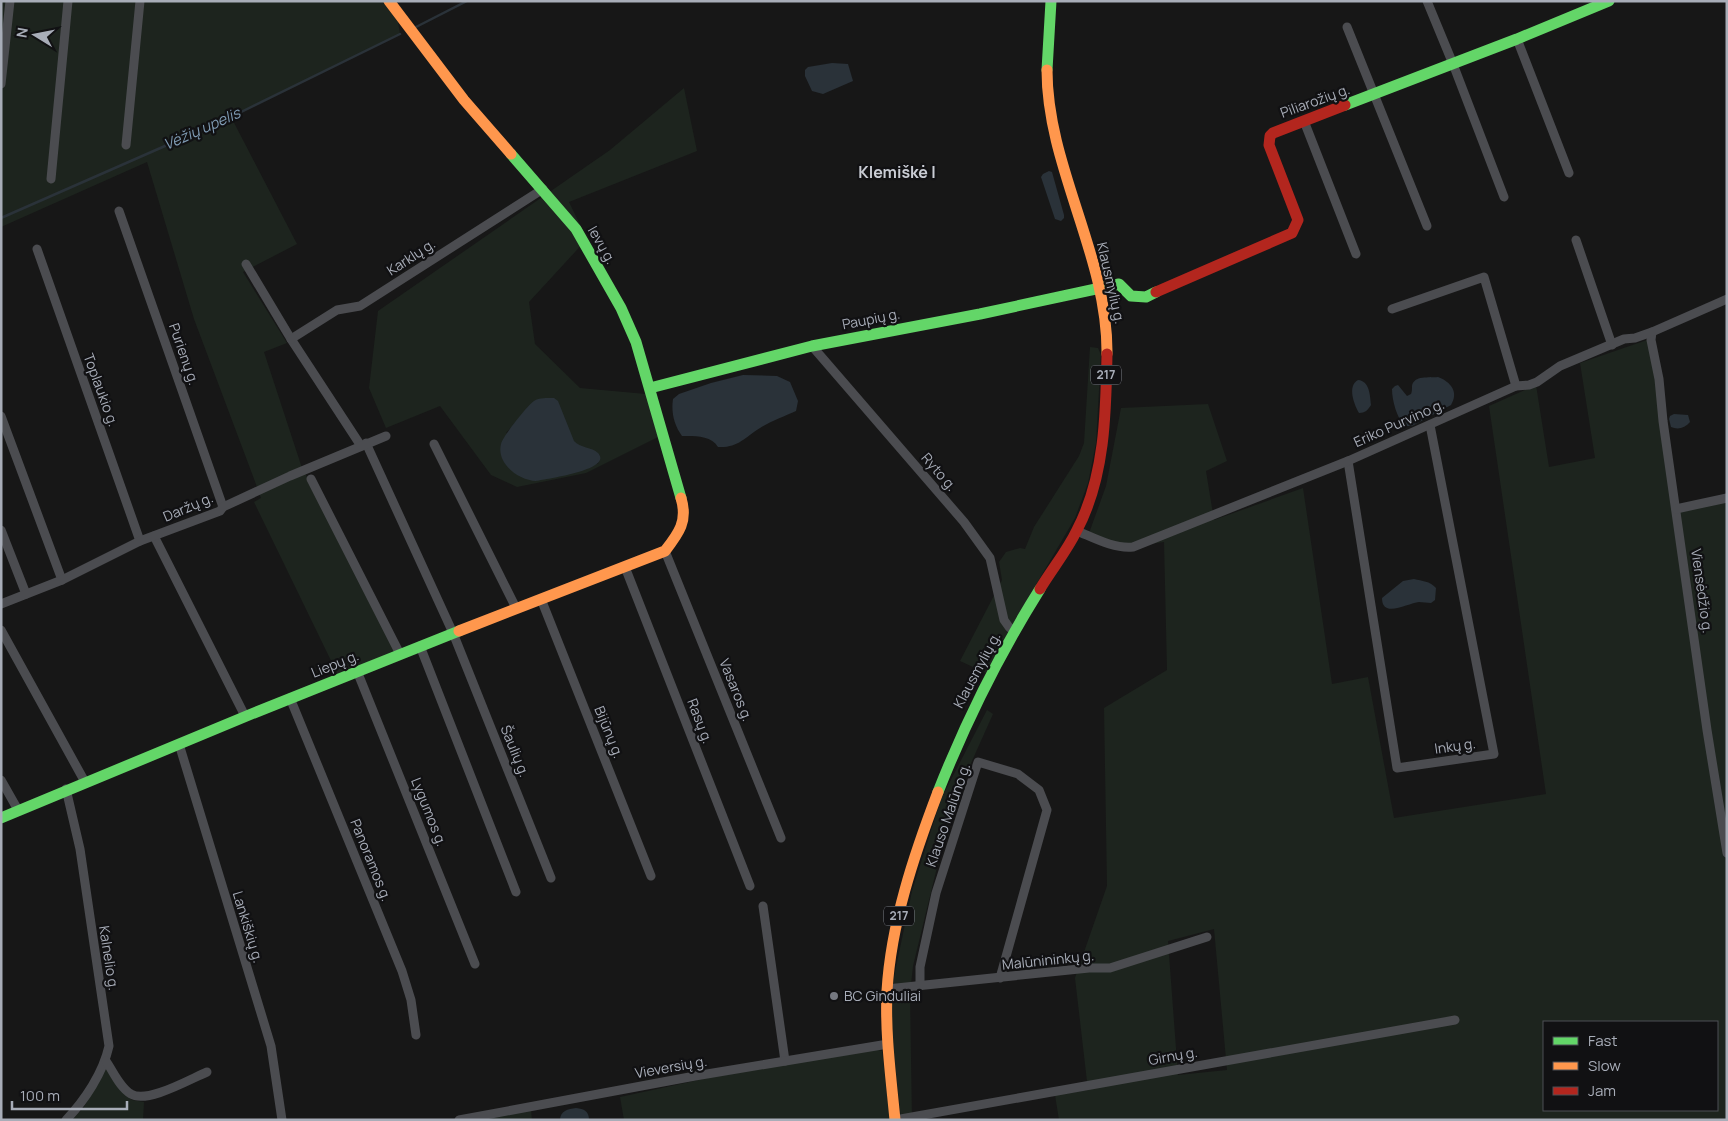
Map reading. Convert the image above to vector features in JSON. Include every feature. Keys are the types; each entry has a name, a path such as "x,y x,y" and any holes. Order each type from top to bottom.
{"street":[{"path":"1,84 10,1"},
{"path":"51,179 68,1"},
{"path":"126,145 140,1"},
{"name":"Ievų g.","path":"389,1 464,100 576,229 621,308 636,342 684,508 682,526 665,551"},
{"name":"Klausmylių g.","path":"887,990 894,942 914,860 928,815 966,723 1015,632 1076,530 1093,491 1103,442 1107,339 1104,307 1061,152 1049,99 1047,62 1052,1"},
{"path":"1427,1 1504,197"},
{"name":"Piliarožių g.","path":"1100,288 1119,284 1131,296 1146,297 1292,233 1296,229 1298,220 1269,145 1268,141 1273,133 1375,95 1609,1"},
{"path":"1346,27 1427,226"},
{"path":"1517,39 1569,173"},
{"path":"1304,121 1356,254"},
{"name":"Karklų g.","path":"291,339 337,310 360,306 543,189"},
{"name":"Purienų g.","path":"119,211 223,507"},
{"path":"1576,240 1612,345"},
{"name":"Toplaukio g.","path":"37,249 140,541"},
{"name":"Šaulių g.","path":"246,264 291,339 364,444 453,633 551,878"},
{"path":"1392,309 1484,277 1516,386"},
{"name":"Paupių g.","path":"650,388 812,346 980,314 1100,288"},
{"name":"Eriko Purvino g.","path":"1076,530 1115,546 1123,548 1133,547 1348,461 1516,386 1537,382 1560,366 1624,339 1635,338 1652,332 1727,299"},
{"name":"Viensėdžio g.","path":"1652,332 1651,340 1659,379 1707,730 1727,853"},
{"name":"Ryto g.","path":"812,346 986,549 993,566 1004,620 1015,632"},
{"path":"1,416 62,580"},
{"name":"Inkų g.","path":"1348,461 1397,768 1494,754 1430,425"},
{"name":"Daržų g.","path":"1,604 62,580 140,541 220,511 223,507 386,436"},
{"path":"434,444 516,608"},
{"path":"311,479 400,654"},
{"path":"1676,509 1727,498"},
{"path":"1,530 26,594"},
{"path":"154,536 245,716"},
{"name":"Liepų g.","path":"1,818 66,789 245,716 665,551"},
{"name":"Vasaros g.","path":"665,551 781,838"},
{"name":"Rasų g.","path":"625,567 750,886"},
{"name":"Bijūnų g.","path":"541,599 651,876"},
{"path":"1,630 85,782"},
{"path":"420,646 516,892"},
{"name":"Lygumos g.","path":"357,671 475,964"},
{"name":"Panoramos g.","path":"290,698 402,971 411,1000 416,1035"},
{"name":"Lankiškių g.","path":"178,744 271,1046 282,1120"},
{"name":"Klauso Malūno g.","path":"920,986 920,967 936,893 978,762 1018,774 1039,790 1047,810 1000,978"},
{"path":"1,780 18,810"},
{"name":"Kalnelio g.","path":"66,789 80,849 109,1046 106,1061 78,1108 66,1120"},
{"path":"763,906 785,1061"},
{"name":"Malūnininkų g.","path":"887,990 1089,968 1110,968 1207,937"},
{"name":"217","path":"887,990 888,1044 895,1120"},
{"name":"Girnų g.","path":"895,1120 1455,1020"},
{"name":"Vieversių g.","path":"459,1120 888,1044"},
{"path":"106,1061 127,1091 132,1095 144,1097 162,1092 207,1072"}],"shaded area":[{"path":"1,1 383,1 398,22 400,34 231,117 297,244 243,272 287,343 264,352 302,468 257,487 194,319 147,162 1,227"},
{"path":"832,63 848,64 853,81 823,94 812,91 805,76 805,70 808,67"},
{"path":"684,88 697,151 569,202 587,239 529,302 535,344 580,388 646,394 658,437 586,473 517,487 491,475 440,406 386,428 369,388 378,311 610,150","holes":["540,399 577,445 600,455 598,464 506,433 535,401"]},
{"path":"1049,171 1052,172 1064,215 1061,221 1055,219 1041,177"},
{"path":"1650,339 1675,513 1727,501 1727,1120 1059,1120 1055,1095 1088,1090 1075,978 1107,886 1104,708 1167,670 1164,542 1123,548 1088,536 1106,486 1121,408 1208,404 1227,461 1206,471 1214,520 1303,488 1332,684 1368,677 1394,818 1546,794 1489,406 1536,385 1549,467 1595,458 1580,363","holes":["1214,929 1227,1070 1178,1075 1168,941"]},
{"path":"1090,347 1098,348 1101,355 1096,443 1088,483 1075,518 986,673 960,661 1002,580 999,562 1006,552 1020,548 1025,549 1034,527 1079,456 1084,443"},
{"path":"743,375 777,376 790,382 798,401 796,411 764,425 731,446 718,447 707,438 682,436 674,418 672,409 673,399 679,394 711,383"},
{"path":"1438,377 1447,382 1454,392 1451,405 1412,426 1404,426 1395,409 1392,389 1398,385 1407,396 1411,394 1413,382 1416,380"},
{"path":"1358,380 1367,386 1371,405 1366,411 1359,413 1352,391 1353,386"},
{"path":"541,398 554,398 558,401 574,441 598,453 600,459 588,469 576,473 536,481 523,478 510,470 505,464 500,451 501,444 510,428 534,401"},
{"path":"1674,414 1688,415 1690,422 1681,428 1671,427 1669,419"},
{"path":"305,473 394,651 338,675 254,502 261,498 259,493"},
{"path":"1414,579 1429,583 1436,588 1435,600 1431,603 1419,602 1391,609 1386,608 1382,598 1403,581"},
{"path":"987,710 993,714 963,781 940,855 913,966 910,994 912,1120 901,1120 891,1025 892,986 912,891 941,799"},
{"path":"873,1049 882,1051 890,1120 624,1120 620,1097 708,1078"},
{"path":"107,1067 120,1090 132,1100 144,1102 143,1120 72,1120 84,1107 104,1069"},
{"path":"576,1108 586,1111 589,1120 560,1120 560,1117 567,1110"},
{"path":"531,1110 532,1120 481,1120"}],"waterway":[{"name":"Vėžių upelis","path":"416,27 467,1"},
{"name":"Vėžių upelis","path":"1,218 231,117 400,34"}],"traffic: fast":[{"path":"1047,70 1051,1"},
{"path":"1345,105 1517,39 1609,1"},
{"path":"511,154 576,229 621,308 636,342 681,498"},
{"path":"650,388 812,346 980,314 1119,284 1131,296 1146,297 1156,292"},
{"path":"938,792 984,688 1040,589"},
{"path":"1,818 249,715 459,631"}],"traffic: slow":[{"path":"389,1 464,100 511,154"},
{"path":"1047,70 1050,106 1057,142 1098,282 1105,318 1107,354"},
{"path":"459,631 665,551 678,532 683,520 681,498"},
{"path":"895,1120 887,1023 889,966 893,940 912,865 938,792"}],"traffic: jam":[{"path":"1156,292 1292,233 1298,220 1269,145 1270,136 1273,133 1345,105"},
{"path":"1040,589 1073,538 1086,510 1099,467 1106,399 1107,354"}],"place":[{"name":"BC Ginduliai","path":"834,996"}],"district":[{"name":"Klemiškė I","path":"897,172"}]}
